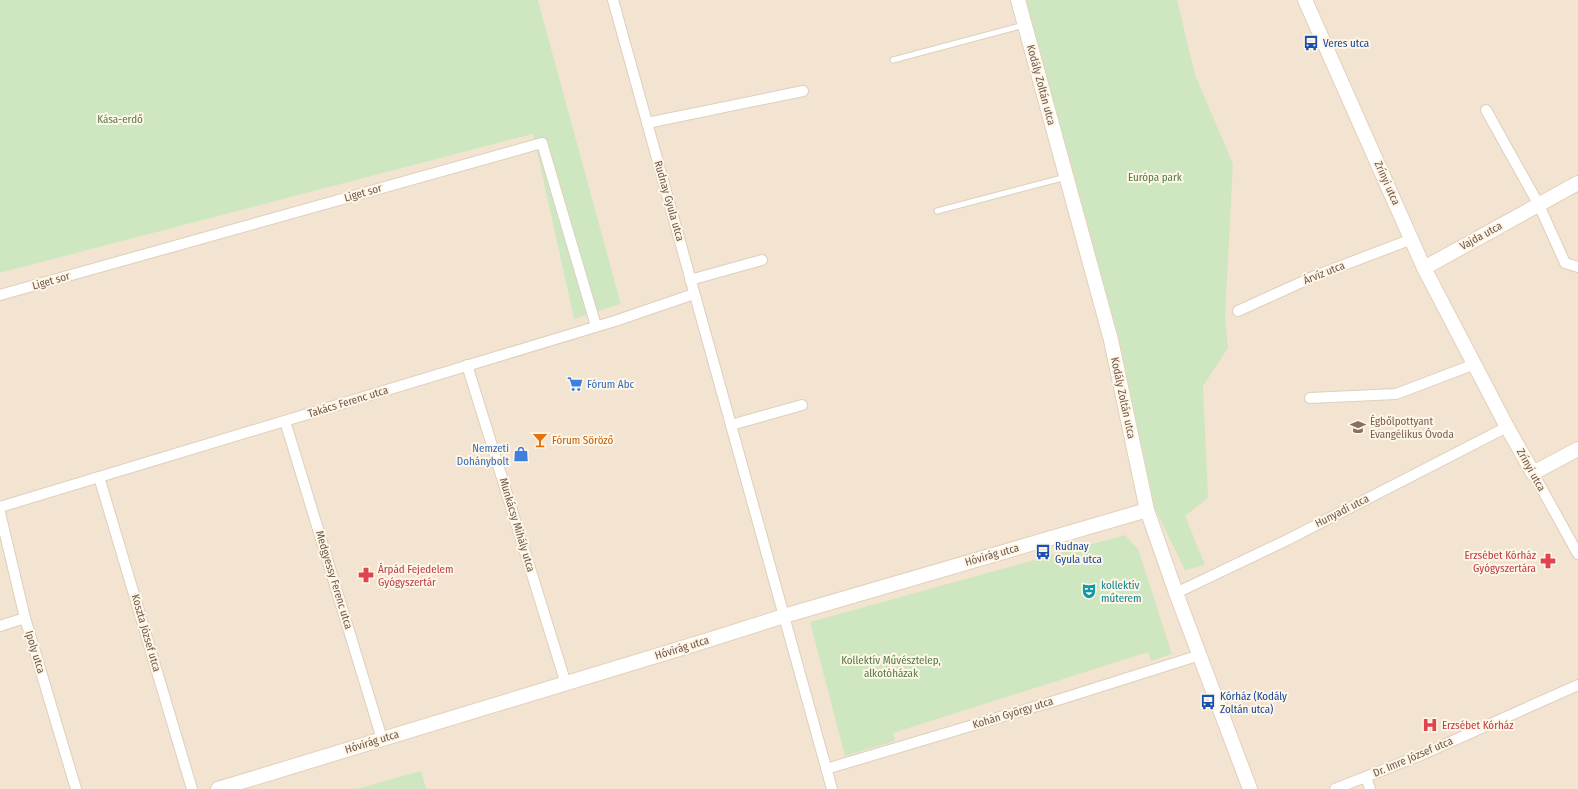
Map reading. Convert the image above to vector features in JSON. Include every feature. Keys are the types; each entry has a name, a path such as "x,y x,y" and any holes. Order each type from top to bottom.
{"street":[{"name":"Rudnay Gyula utca","path":"613,0 832,789"},
{"name":"Kodály Zoltán utca","path":"1018,0 1111,340 1147,510 1176,593 1250,789"},
{"name":"Zrínyi utca","path":"1305,0 1424,268 1507,427 1578,554"},
{"path":"647,123 803,91"},
{"path":"1486,110 1539,205 1565,263 1578,267"},
{"name":"Liget sor","path":"0,295 542,143 596,326"},
{"name":"Vajda utca","path":"1424,268 1578,183"},
{"name":"Árvíz utca","path":"1238,311 1315,276 1412,239"},
{"path":"690,280 762,260"},
{"name":"Takács Ferenc utca","path":"0,507 467,366 694,294"},
{"path":"1310,398 1396,394 1475,364"},
{"name":"Munkácsy Mihály utca","path":"467,366 566,684"},
{"path":"730,425 802,405"},
{"name":"Medgyessy Ferenc utca","path":"285,421 382,739"},
{"name":"Hunyadi utca","path":"1176,593 1294,536 1507,427"},
{"path":"1533,473 1578,449"},
{"name":"Koszta József utca","path":"100,477 192,789"},
{"name":"Hóvirág utca","path":"218,789 566,684 784,616 1147,510"},
{"name":"Ipoly utca","path":"0,513 25,618 76,789"},
{"path":"0,626 25,618"},
{"name":"Kohán György utca","path":"826,769 1061,699 1200,655"},
{"name":"Dr. Imre József utca","path":"1334,789 1421,755 1578,685"},
{"path":"1366,777 1370,789"}],"lane":[{"path":"893,60 1025,25"},
{"path":"938,211 1067,177"}],"shaded area":[{"path":"538,0 1578,0 1578,789 0,789 0,273 533,134 574,319 621,304"}],"green space":[{"name":"Kása-erdő","path":"0,0 538,0 621,304 574,319 533,134 0,273"},
{"name":"Európa park","path":"1025,0 1177,0 1195,75 1233,164 1225,317 1228,348 1203,386 1208,498 1185,516 1205,565 1185,570 1155,509 1119,339"},
{"name":"Kollektív Művésztelep, alkotóházak","path":"1125,535 1138,549 1172,654 1151,661 1148,652 893,733 895,741 845,756 810,622"},
{"path":"421,771 426,789 357,789"}],"place":[{"name":"Veres utca","path":"1311,43"},
{"name":"Fórum Abc","path":"575,384"},
{"name":"Égbőlpottyant Evangélikus Óvoda","path":"1358,427"},
{"name":"Fórum Söröző","path":"540,440"},
{"name":"Nemzeti Dohánybolt","path":"521,454"},
{"name":"Rudnay Gyula utca","path":"1043,552"},
{"name":"Erzsébet Kórház Gyógyszertára","path":"1548,561"},
{"name":"Árpád Fejedelem Gyógyszertár","path":"366,575"},
{"name":"kollektív műterem","path":"1089,591"},
{"name":"Kórház (Kodály Zoltán utca)","path":"1208,702"},
{"name":"Erzsébet Kórház","path":"1430,725"}]}
